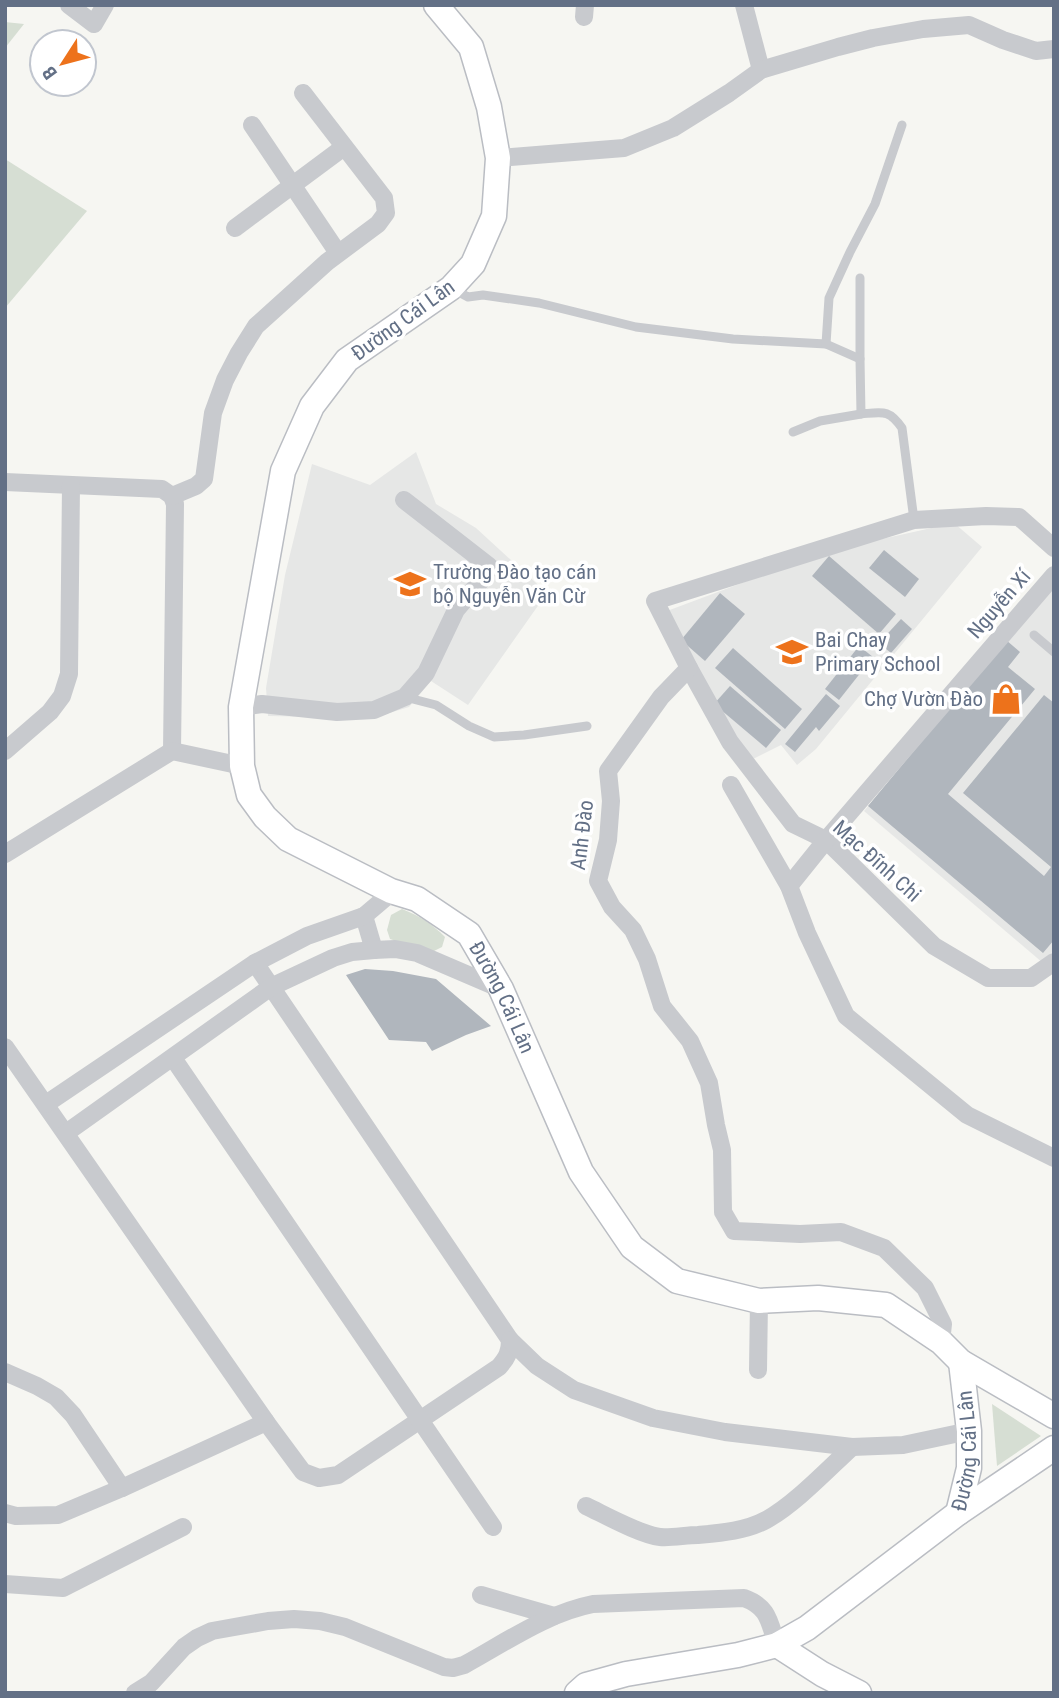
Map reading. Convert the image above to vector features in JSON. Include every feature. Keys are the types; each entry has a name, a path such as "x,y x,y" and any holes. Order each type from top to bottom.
{"main road":[{"name":"Đường Cái Lân","path":"436,5 471,47 489,107 498,158 494,216 473,264 451,288 347,360 312,406 283,471 241,707 242,766 249,794 265,817 288,839 391,891 417,899 469,934 501,989 581,1172 632,1247 677,1281 759,1301 818,1298 886,1305 941,1342 961,1362 969,1431 970,1468 958,1513 807,1629 777,1644 737,1655 626,1674 586,1685 577,1693"},
{"path":"961,1362 1054,1416"},
{"path":"958,1513 1054,1448"},
{"path":"777,1644 822,1674 859,1693"}],"street":[{"path":"69,5 94,24 105,5"},
{"path":"744,5 761,70"},
{"path":"498,158 624,148 673,128 761,70 873,38 923,29 969,25 1036,51 1054,49"},
{"path":"172,496 196,486 204,479 213,413 225,380 257,327 338,253 378,224 386,213 384,198 303,93"},
{"path":"252,125 338,253"},
{"path":"235,228 344,146"},
{"path":"5,482 162,489 172,496 175,504 172,751"},
{"path":"5,751 50,712 62,696 69,674 71,485"},
{"path":"241,707 261,704 337,712 374,710 405,697 426,673 456,610 484,577 489,566 404,499"},
{"path":"690,668 655,601 914,520 1019,517 1054,548"},
{"name":"Nguyễn Xí","path":"789,886 1054,575"},
{"name":"Mạc Đĩnh Chi","path":"690,668 730,742 793,824 826,840 934,946 988,978 1031,978 1054,962"},
{"name":"Anh Đào","path":"690,668 661,697 608,772 611,801 608,840 598,881 612,907 633,930 647,959 662,1006 690,1041 709,1083 722,1150 723,1212 734,1231 800,1234 841,1231 884,1248 925,1288 943,1324 941,1342"},
{"path":"5,854 172,751 242,766"},
{"path":"731,785 789,886 807,933 846,1016 967,1115 1054,1158"},
{"path":"46,1104 255,963 307,936 364,916 391,891"},
{"path":"364,916 374,950"},
{"path":"66,1133 271,986 332,958 352,952 374,950 395,949 417,953 501,989"},
{"path":"255,963 510,1340 537,1366 574,1390 653,1418 725,1432 852,1447 903,1445 969,1431"},
{"path":"5,1047 303,1472 319,1478 338,1475 499,1367 506,1360 510,1340"},
{"path":"173,1058 492,1527"},
{"path":"758,1370 759,1301"},
{"path":"5,1372 56,1397 73,1415 122,1488"},
{"path":"5,1513 16,1516 58,1515 266,1422"},
{"path":"586,1506 659,1537 718,1534 757,1525 769,1519 852,1447"},
{"path":"5,1584 64,1588 183,1527"},
{"path":"481,1595 554,1615"},
{"path":"135,1693 151,1683 184,1647 197,1637 212,1631 294,1619 320,1620 345,1627 444,1667 453,1668 464,1665 554,1615 573,1608 593,1604 744,1598 755,1602 765,1611 777,1644"}],"lane":[{"path":"826,344 829,298 875,204 902,125"},
{"path":"860,278 861,414"},
{"path":"451,288 468,297 483,295 539,303 636,327 733,339 826,344 860,359"},
{"path":"793,432 820,421 861,414 886,412 895,417 902,428 914,520"},
{"path":"1034,635 1054,652"},
{"path":"405,697 436,705 494,737 587,726"}],"shaded area":[{"path":"5,22 24,24 5,48"},
{"path":"5,159 87,211 5,308"},
{"name":"Trường Đào tạo cán bộ Nguyễn Văn Cừ","path":"416,452 436,504 476,528 547,593 468,705 431,681 409,707 373,718 268,716 266,688 285,575 312,464 370,485"},
{"name":"Bai Chay Primary School","path":"954,523 982,547 816,749 797,765 781,745 751,760 667,611 828,551"},
{"name":"Chợ Vườn Đào","path":"1054,586 1054,950 1043,963 864,811"},
{"path":"402,909 440,932 445,937 442,947 428,952 390,939 387,930 391,915"},
{"path":"992,1404 1041,1436 997,1466"}],"building":[{"path":"884,550 919,579 905,597 869,568"},
{"path":"829,556 896,614 879,634 812,576"},
{"path":"720,593 745,614 705,661 681,640"},
{"path":"901,619 912,629 891,653 879,643"},
{"name":"Chợ Vườn Đào","path":"1006,640 1020,652 1008,667 1035,689 948,794 1044,876 1051,867 963,793 1044,695 1054,703 1054,940 1043,953 868,806"},
{"path":"859,646 873,657 839,700 825,689"},
{"path":"733,648 802,709 785,729 715,668"},
{"path":"730,686 781,730 766,748 714,704"},
{"path":"826,694 840,706 819,731 816,727 795,752 785,744"},
{"path":"365,969 436,979 491,1026 432,1051 426,1042 389,1040 346,975"}],"place":[{"name":"Trường Đào tạo cán bộ Nguyễn Văn Cừ","path":"410,584"},
{"name":"Bai Chay Primary School","path":"792,652"},
{"name":"Chợ Vườn Đào","path":"1006,699"}]}
